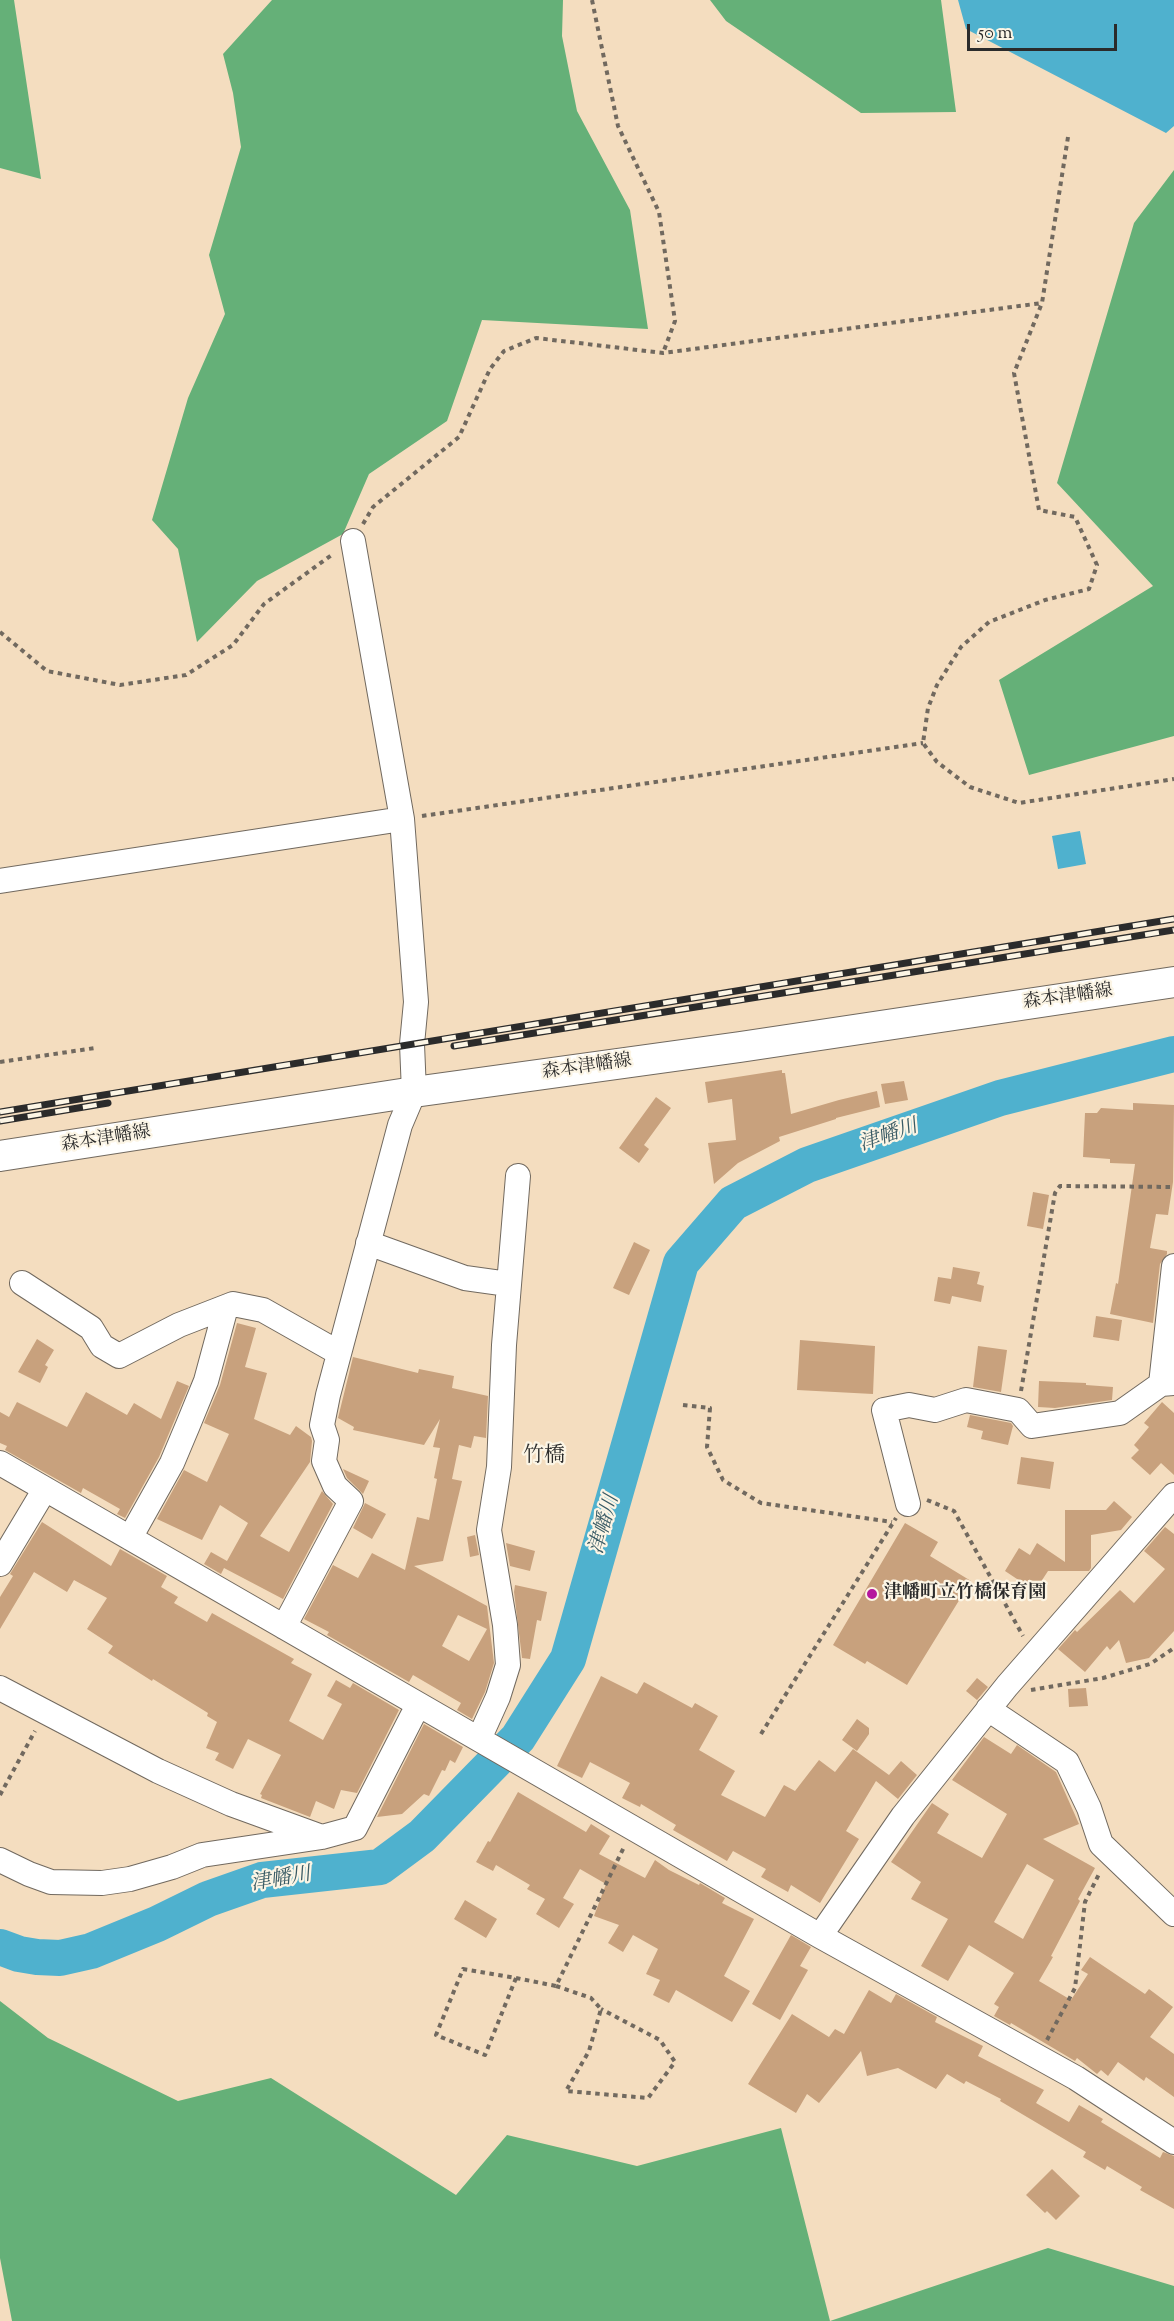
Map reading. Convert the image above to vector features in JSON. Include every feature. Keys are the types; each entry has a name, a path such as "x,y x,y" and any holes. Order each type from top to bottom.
{"main road":[{"name":"森本津幡線","path":"0,1156 414,1092 740,1047 1174,982"}],"street":[{"path":"284,1627 351,1501 335,1486 324,1461 327,1440 322,1425 400,1125 414,1092 412,1044 416,1002 402,819 353,541"},
{"path":"0,881 402,819"},
{"path":"479,1739 498,1697 508,1665 505,1625 489,1530 499,1467 508,1284 518,1176"},
{"path":"368,1243 465,1278 508,1284"},
{"path":"908,1504 884,1410 909,1405 934,1410 966,1400 1018,1410 1032,1426 1120,1413 1168,1383 1174,1266"},
{"path":"22,1283 91,1328 102,1346 119,1356 179,1325 233,1304 263,1310 339,1353"},
{"path":"130,1538 152,1502 206,1382 226,1307"},
{"path":"0,1463 820,1935 1076,2078 1174,2142"},
{"path":"0,1564 45,1489"},
{"path":"820,1935 903,1816 988,1709 1033,1654 1174,1495"},
{"path":"0,1688 158,1771 231,1804 322,1837"},
{"path":"0,1860 51,1882 102,1884 130,1879 201,1856 322,1837 355,1828 418,1705"},
{"path":"988,1709 1067,1762 1089,1808 1101,1845 1174,1914"}],"path":[{"path":"592,0 618,126 659,212 675,321 663,353"},
{"path":"1068,136 1042,303 1014,373 1038,510 1075,517 1096,565 1089,589 1045,600 989,622 962,647 937,685 928,708 923,743 938,762 970,787 1019,803 1174,779"},
{"path":"0,632 47,672 120,685 186,675 233,645 264,604 353,541 373,507 459,437 490,369 504,351 536,338 663,353 1042,303"},
{"path":"402,819 923,743"},
{"path":"0,1062 95,1047"},
{"path":"1018,1410 1055,1193 1060,1186 1174,1187"},
{"path":"683,1406 710,1408 707,1448 723,1480 760,1503 892,1522"},
{"path":"761,1734 892,1522 908,1504 929,1500 954,1511 1033,1654"},
{"path":"1007,1686 1032,1690 1103,1678 1150,1664 1174,1648"},
{"path":"0,1795 45,1712"},
{"path":"556,1986 633,1828"},
{"path":"1038,2057 1075,1988 1084,1902 1110,1853"},
{"path":"516,1978 485,2055 436,2035 464,1969 516,1978 556,1986 591,1998 601,2009 660,2040 675,2062 648,2098 566,2091 589,2051 601,2009"}],"green space":[{"path":"0,0 14,0 41,179 0,168"},
{"path":"272,0 563,0 562,36 577,111 630,210 648,329 482,320 447,421 369,474 343,534 257,581 197,642 178,549 152,520 188,398 225,314 209,255 241,147 233,93 223,54"},
{"path":"710,0 941,0 956,112 861,113 726,21"},
{"path":"1174,170 1174,736 1029,775 999,680 1153,586 1057,483 1134,223"},
{"path":"0,2001 48,2038 178,2101 271,2078 456,2195 507,2135 637,2166 781,2128 830,2321 12,2321 0,2258"},
{"path":"1048,2248 1174,2286 1174,2321 830,2321"}],"water":[{"path":"958,0 1174,0 1174,126 1166,133 966,29"},
{"path":"1080,831 1086,864 1058,869 1052,836"}],"building":[{"path":"782,1070 782,1073 785,1073 791,1114 877,1091 880,1107 836,1118 779,1137 780,1141 738,1163 714,1184 708,1143 736,1140 732,1099 708,1103 705,1082"},
{"path":"904,1081 908,1100 885,1104 881,1084"},
{"path":"656,1097 671,1108 644,1145 649,1149 639,1163 619,1148"},
{"path":"1133,1103 1174,1105 1173,1182 1168,1215 1156,1214 1150,1248 1167,1251 1160,1264 1153,1323 1110,1314 1116,1283 1118,1284 1135,1164 1110,1163 1110,1159 1083,1157 1085,1113 1097,1113 1101,1108 1133,1110"},
{"path":"1033,1192 1049,1195 1043,1229 1027,1226"},
{"path":"634,1242 650,1250 629,1295 613,1288"},
{"path":"953,1267 980,1272 977,1284 984,1286 981,1302 952,1296 950,1304 934,1301 938,1277 951,1279"},
{"path":"1096,1316 1122,1320 1119,1341 1093,1337"},
{"path":"237,1323 256,1328 245,1367 267,1373 254,1419 290,1435 296,1426 311,1437 312,1441 310,1462 260,1536 289,1552 322,1491 333,1504 283,1599 224,1568 221,1574 204,1564 211,1552 227,1561 248,1523 220,1505 202,1540 157,1519 184,1470 207,1482 229,1434 204,1423 220,1385"},
{"path":"37,1339 54,1350 45,1365 48,1367 40,1383 18,1372"},
{"path":"800,1340 875,1346 873,1394 797,1390"},
{"path":"978,1346 1007,1350 1001,1392 973,1387"},
{"path":"353,1357 418,1373 419,1369 454,1376 452,1388 488,1396 486,1438 474,1436 471,1448 459,1445 452,1479 462,1481 443,1561 414,1566 487,1606 494,1663 485,1692 472,1719 457,1710 461,1703 413,1675 409,1682 327,1635 329,1632 304,1619 333,1565 358,1578 372,1553 405,1570 417,1517 429,1520 437,1479 434,1478 440,1448 433,1447 440,1419 424,1445 353,1430 354,1427 338,1418","holes":["458,1615 487,1629 469,1661 442,1646"]},
{"path":"177,1381 189,1386 159,1457 125,1518 117,1514 120,1509 83,1488 81,1493 5,1450 7,1446 0,1443 0,1412 9,1417 17,1402 67,1427 86,1392 127,1415 134,1403 161,1419"},
{"path":"1039,1381 1086,1383 1086,1385 1113,1387 1112,1400 1055,1408 1038,1407"},
{"path":"1162,1402 1174,1413 1174,1475 1161,1463 1150,1475 1131,1458 1139,1450 1134,1445 1149,1427 1144,1423"},
{"path":"970,1415 1011,1423 1013,1426 1008,1445 981,1439 983,1431 967,1427"},
{"path":"1021,1457 1054,1462 1050,1489 1017,1484"},
{"path":"343,1469 369,1481 363,1494 347,1478"},
{"path":"1114,1501 1132,1517 1121,1530 1091,1535 1091,1568 1089,1571 1048,1571 1035,1591 1005,1571 1019,1548 1030,1555 1037,1543 1065,1562 1065,1510 1106,1510"},
{"path":"365,1503 386,1514 372,1539 353,1528"},
{"path":"42,1522 111,1566 120,1549 167,1576 161,1587 178,1597 174,1603 207,1622 212,1613 294,1659 291,1663 312,1674 289,1721 323,1740 342,1704 327,1696 336,1680 350,1688 353,1683 399,1710 357,1793 341,1790 334,1809 316,1801 310,1817 261,1798 260,1794 281,1755 248,1739 233,1769 215,1760 219,1753 206,1748 217,1722 207,1716 208,1713 108,1653 113,1646 87,1629 107,1598 74,1580 67,1592 34,1572 0,1629 0,1597 13,1576 10,1574"},
{"path":"905,1523 938,1542 930,1556 971,1581 907,1685 867,1661 865,1664 833,1645"},
{"path":"1165,1527 1174,1534 1174,1631 1149,1658 1126,1663 1119,1640 1110,1650 1107,1646 1085,1672 1058,1649 1075,1630 1077,1632 1120,1590 1134,1603 1165,1569 1144,1551"},
{"path":"475,1535 479,1555 470,1557 467,1537"},
{"path":"506,1543 535,1551 530,1571 510,1566"},
{"path":"515,1585 547,1592 541,1621 537,1620 530,1659 522,1658"},
{"path":"601,1676 637,1694 644,1682 692,1708 695,1703 718,1716 699,1750 735,1771 721,1795 765,1817 784,1785 795,1791 819,1760 835,1772 853,1749 889,1775 901,1761 917,1775 898,1799 876,1781 846,1831 859,1839 820,1903 791,1885 788,1892 761,1877 766,1869 733,1851 727,1861 673,1830 676,1825 641,1804 640,1807 622,1798 630,1783 590,1762 582,1778 557,1766"},
{"path":"977,1678 988,1687 977,1700 966,1691"},
{"path":"1086,1688 1088,1706 1069,1707 1068,1689"},
{"path":"857,1719 869,1728 869,1734 857,1751 842,1740"},
{"path":"424,1724 463,1747 455,1763 450,1760 445,1771 442,1770 429,1796 424,1794 402,1814 377,1817"},
{"path":"984,1737 1011,1754 1017,1745 1056,1772 1079,1824 1043,1839 1095,1868 1051,1956 1053,1957 1039,1981 1071,2000 1088,1974 1081,1970 1090,1957 1145,1994 1149,1989 1173,2007 1150,2037 1174,2054 1174,2097 1146,2077 1144,2081 1118,2062 1108,2076 1101,2070 1097,2074 1077,2058 1075,2061 1011,2023 1010,2025 994,2016 999,2007 994,2004 1014,1973 969,1945 948,1981 921,1966 948,1919 911,1899 921,1882 891,1862 932,1803 949,1814 937,1833 982,1858 1007,1814 952,1780","holes":["1027,1864 1054,1880 1023,1939 994,1922"]},
{"path":"518,1792 586,1832 591,1824 610,1836 599,1854 645,1878 655,1860 669,1870 699,1885 700,1883 725,1898 722,1903 754,1919 724,1976 750,1991 732,2022 676,1990 669,2003 653,1995 660,1980 646,1974 658,1949 633,1935 623,1952 608,1943 619,1925 594,1916 606,1884 580,1869 563,1898 574,1904 559,1928 536,1914 545,1899 527,1889 530,1885 496,1865 493,1871 476,1862"},
{"path":"465,1900 497,1919 486,1938 454,1919"},
{"path":"791,1935 811,1947 800,1966 808,1970 780,2020 752,2004"},
{"path":"869,1990 891,2003 896,1994 937,2017 935,2022 983,2046 978,2056 1044,2090 1036,2103 1069,2122 1079,2105 1103,2119 1101,2122 1160,2158 1163,2152 1174,2156 1174,2209 1140,2190 1142,2187 1107,2166 1105,2170 1083,2157 1086,2152 1000,2101 1001,2099 966,2081 964,2084 947,2074 936,2089 898,2068 867,2076 861,2051 819,2103 807,2094 796,2113 748,2084 792,2014 829,2037 835,2029 844,2034"},
{"path":"1052,2169 1080,2196 1056,2220 1026,2195"}],"waterway":[{"name":"津幡川","path":"0,1947 19,1954 37,1957 60,1958 91,1951 157,1924 208,1899 262,1880 380,1867 422,1836 518,1738 568,1659 681,1263 733,1203 807,1165 1000,1098 1174,1054"}],"railway":[{"path":"0,1112 1174,919"},
{"path":"454,1046 1174,930"},
{"path":"0,1121 108,1103"}],"place":[{"name":"津幡町立竹橋保育園","path":"872,1594"}],"district":[{"name":"竹橋","path":"544,1457"}]}
